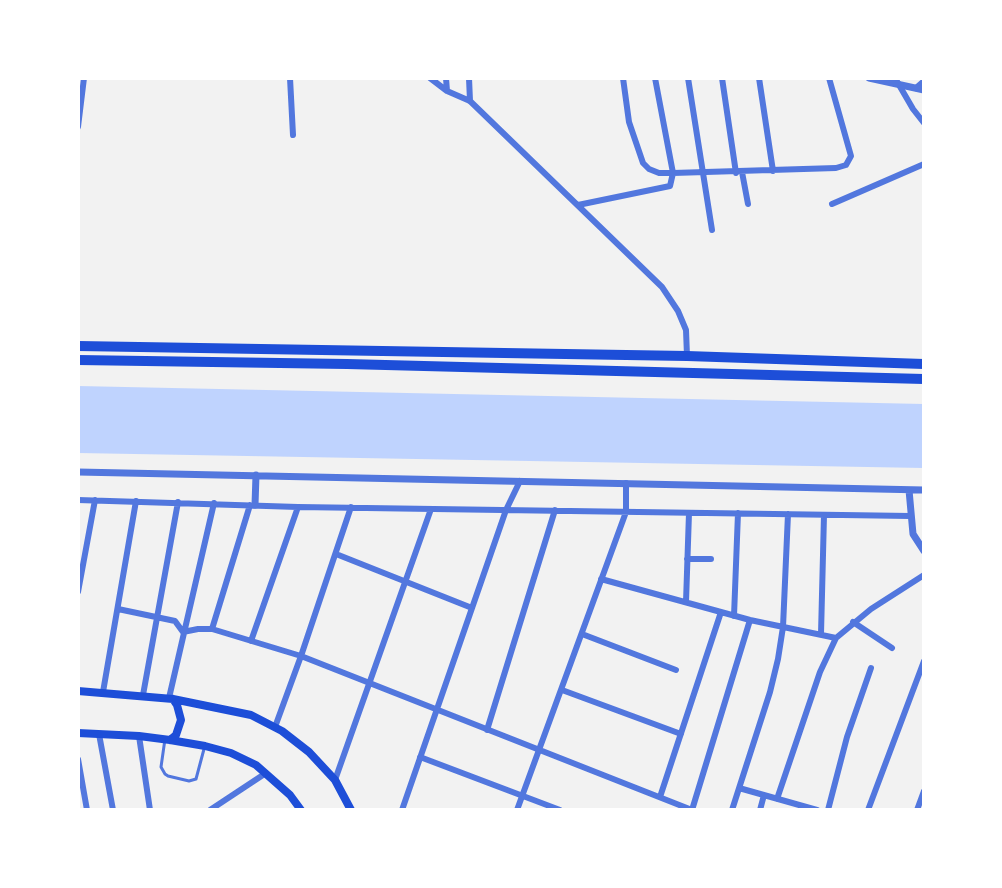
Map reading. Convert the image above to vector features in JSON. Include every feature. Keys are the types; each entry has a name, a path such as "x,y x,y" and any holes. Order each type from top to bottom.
{"highway":[{"path":"78,346 687,356 924,364"},
{"path":"347,350 347,364"},
{"path":"78,360 924,379"}],"main road":[{"path":"78,691 143,695 251,715 275,727 309,752 335,780 351,810"},
{"path":"168,740 176,735 181,720 177,705 171,699"},
{"path":"78,733 139,736 231,753 266,773 301,810"}],"street":[{"path":"78,127 84,78"},
{"path":"290,78 293,135"},
{"path":"430,78 447,91 470,101 662,287 686,330 687,356"},
{"path":"446,78 447,91"},
{"path":"469,78 470,101"},
{"path":"623,78 629,122 643,163 659,173 739,173 846,165 851,156 829,78"},
{"path":"578,205 668,188 673,173 655,78"},
{"path":"688,78 712,230"},
{"path":"722,78 739,173 748,204"},
{"path":"759,78 773,171"},
{"path":"869,78 896,80 920,89 924,81"},
{"path":"896,80 924,123"},
{"path":"832,204 924,164"},
{"path":"78,472 924,490"},
{"path":"212,629 252,505 256,475"},
{"path":"402,810 506,510 520,481"},
{"path":"517,810 626,512 626,483"},
{"path":"909,490 913,534 924,551"},
{"path":"78,500 298,507 910,516"},
{"path":"78,592 95,500"},
{"path":"103,692 136,501"},
{"path":"143,695 178,502"},
{"path":"171,699 183,632 214,503"},
{"path":"251,641 298,507"},
{"path":"275,727 351,507"},
{"path":"335,780 431,509"},
{"path":"487,730 555,510"},
{"path":"686,602 689,513"},
{"path":"734,616 738,513"},
{"path":"732,810 778,659 783,627 788,514"},
{"path":"821,634 824,515"},
{"path":"336,554 472,608"},
{"path":"687,559 711,559"},
{"path":"777,799 820,672 836,638 853,622 924,575"},
{"path":"601,579 734,616 836,638"},
{"path":"118,609 175,621 183,632"},
{"path":"660,797 721,612"},
{"path":"183,632 212,629 301,656 692,810 750,620"},
{"path":"853,622 892,648"},
{"path":"582,634 676,670"},
{"path":"868,810 924,661"},
{"path":"828,810 847,737 871,668"},
{"path":"562,690 681,734"},
{"path":"99,734 113,810"},
{"path":"139,736 150,810"},
{"path":"420,757 560,810"},
{"path":"78,759 87,810"},
{"path":"210,810 266,773"},
{"path":"739,788 794,807 817,810"},
{"path":"917,810 924,791"},
{"path":"760,810 764,795"}],"lane":[{"path":"168,740 162,771 168,776 189,781 198,776 205,746"}],"water":[{"path":"78,386 924,404 924,468 78,453"}]}
